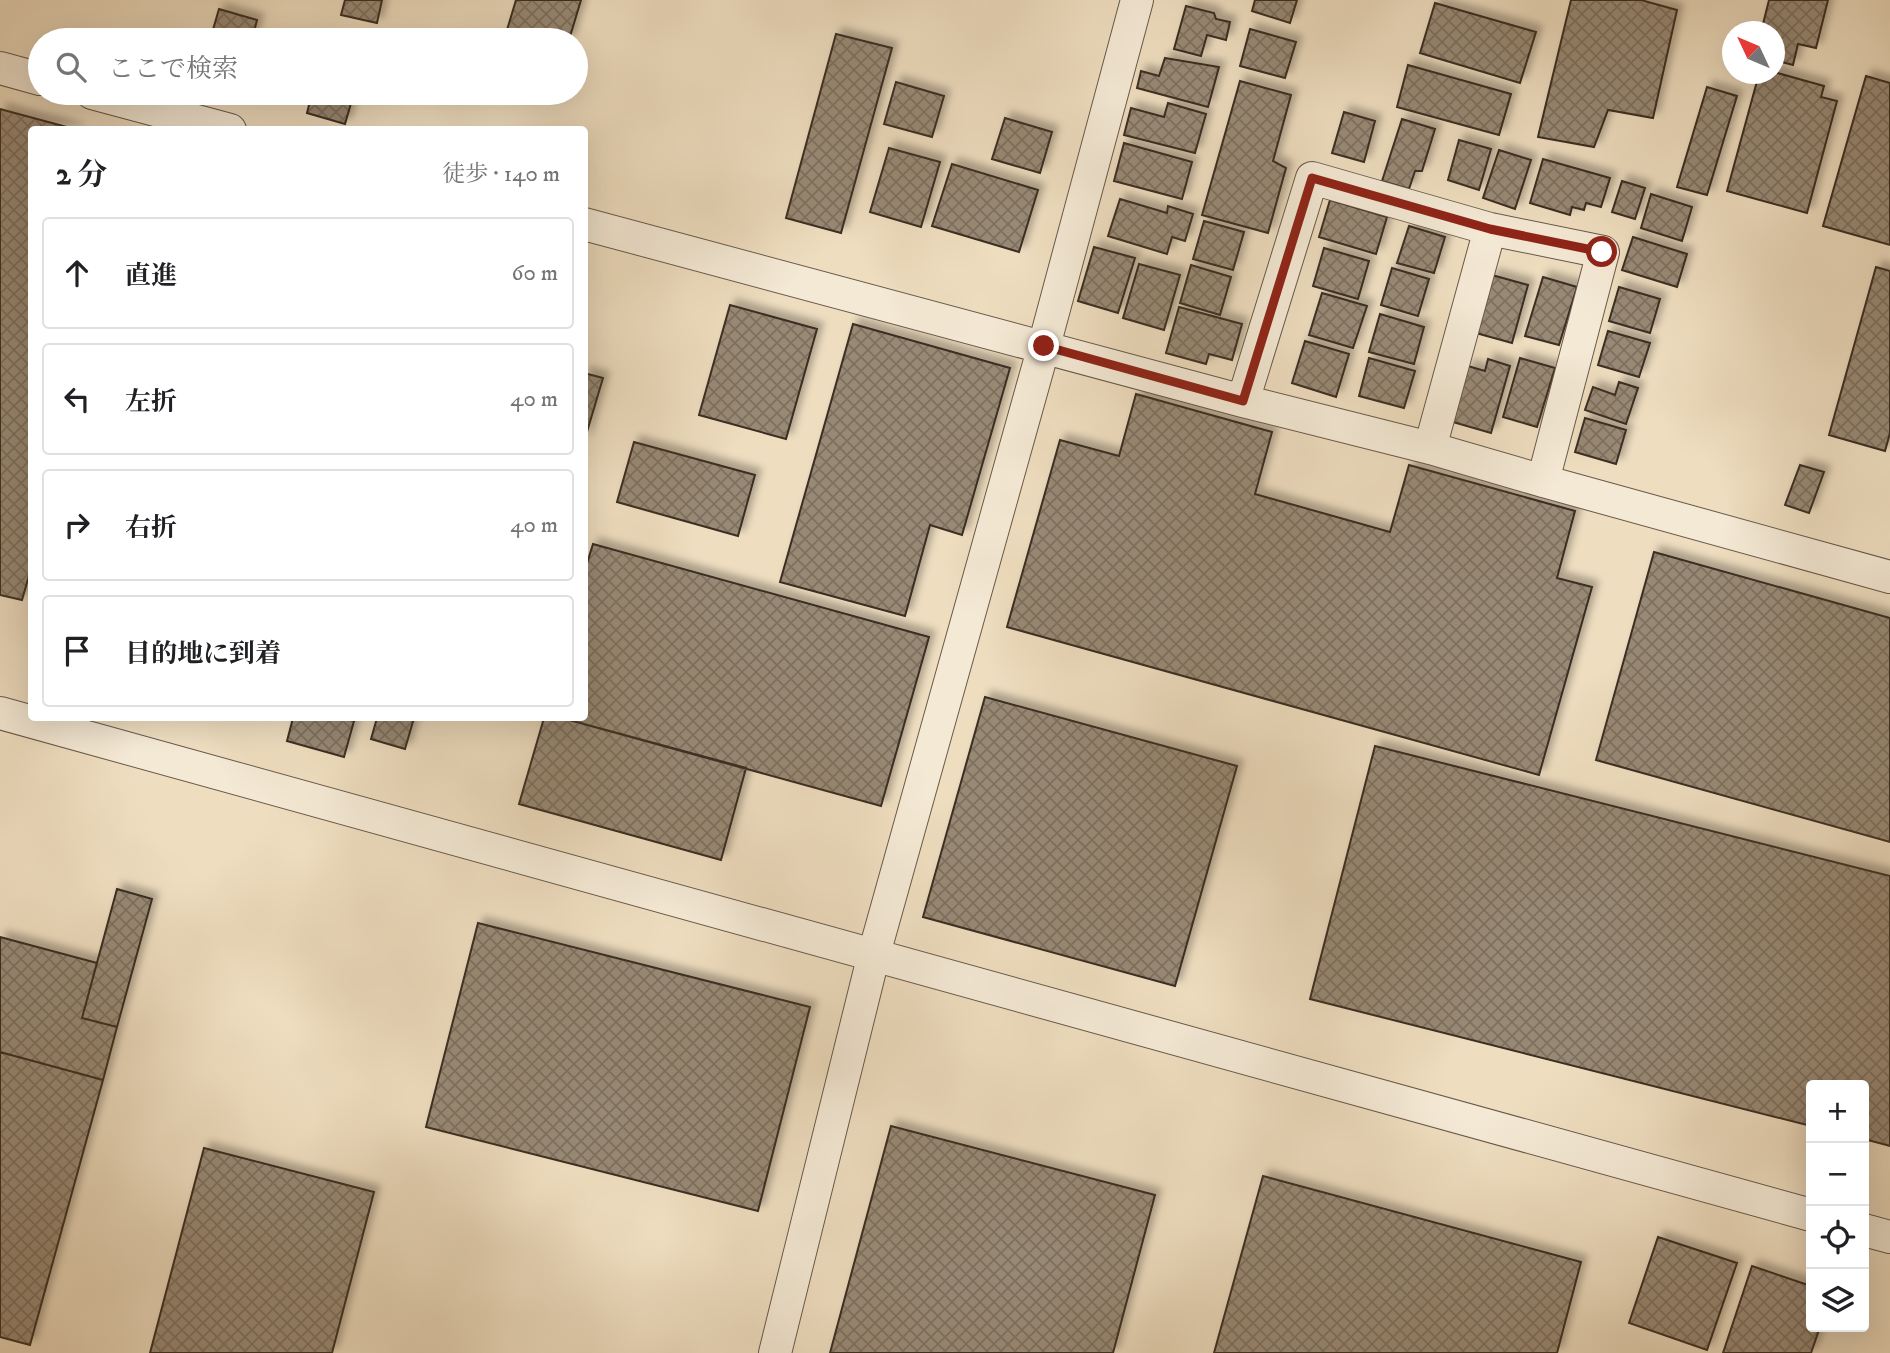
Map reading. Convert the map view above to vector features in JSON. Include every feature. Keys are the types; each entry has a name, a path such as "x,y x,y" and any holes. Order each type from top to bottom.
{"street":[{"path":"775,1353 874,954 1044,346 1137,0"},
{"path":"0,68 28,76"},
{"path":"137,105 215,126"},
{"path":"1243,401 1312,178 1490,229 1602,252 1543,481"},
{"path":"588,225 1243,401 1430,448 1890,577"},
{"path":"1430,448 1490,229"},
{"path":"0,713 28,721"},
{"path":"29,721 1806,1214"},
{"path":"1869,1231 1890,1237"}],"building":[{"path":"345,0 382,0 377,23 341,15"},
{"path":"516,0 581,0 573,28 508,28"},
{"path":"1255,0 1297,0 1290,23 1252,11"},
{"path":"1571,0 1641,0 1677,10 1653,118 1608,110 1594,147 1538,137"},
{"path":"1769,0 1828,0 1816,48 1798,44 1793,65 1785,63 1785,21 1764,21"},
{"path":"1435,3 1536,32 1520,83 1420,53"},
{"path":"1186,6 1214,13 1216,19 1230,22 1226,40 1207,35 1201,56 1174,49"},
{"path":"219,9 257,20 255,28 213,28"},
{"path":"1250,29 1296,42 1285,78 1240,66"},
{"path":"836,34 892,48 841,233 786,218"},
{"path":"1165,58 1219,67 1208,107 1137,88 1141,71 1159,76"},
{"path":"1408,65 1511,94 1499,135 1397,107"},
{"path":"1785,75 1824,86 1821,97 1837,101 1807,213 1727,191 1756,84 1785,84"},
{"path":"1866,76 1890,83 1890,245 1823,226"},
{"path":"1240,81 1291,95 1273,161 1286,168 1268,233 1202,215"},
{"path":"896,82 944,96 932,137 884,124"},
{"path":"1707,87 1737,96 1707,195 1677,187"},
{"path":"1168,103 1206,114 1195,153 1124,135 1131,108 1164,117"},
{"path":"309,105 351,105 345,124 307,113"},
{"path":"0,109 63,126 28,126 28,579 22,600 0,595"},
{"path":"1344,112 1375,121 1364,162 1332,153"},
{"path":"1005,118 1052,132 1040,173 992,159"},
{"path":"1402,119 1435,129 1422,171 1415,171 1409,189 1382,181"},
{"path":"1459,140 1491,149 1479,190 1448,180"},
{"path":"1124,143 1192,162 1182,199 1114,181"},
{"path":"889,148 940,162 921,227 870,212"},
{"path":"1499,150 1531,160 1515,209 1483,198"},
{"path":"1543,159 1610,178 1601,207 1586,203 1584,210 1572,207 1570,215 1530,203"},
{"path":"952,164 1038,190 1019,252 932,226"},
{"path":"1622,181 1645,188 1635,219 1612,212"},
{"path":"1651,194 1692,207 1682,241 1641,228"},
{"path":"1120,199 1167,213 1168,206 1193,214 1185,241 1172,237 1167,254 1108,236"},
{"path":"1330,200 1387,217 1376,254 1319,237"},
{"path":"1204,221 1244,232 1233,270 1193,259"},
{"path":"1409,226 1445,237 1434,273 1397,263"},
{"path":"1633,237 1687,254 1677,287 1622,270"},
{"path":"1094,247 1135,258 1118,313 1078,301"},
{"path":"1324,248 1369,261 1358,299 1313,286"},
{"path":"1139,264 1180,275 1164,330 1123,318"},
{"path":"1191,265 1231,277 1220,315 1180,303"},
{"path":"1876,267 1890,271 1890,433 1885,451 1829,435"},
{"path":"1392,268 1429,279 1418,316 1381,305"},
{"path":"1492,275 1528,285 1512,343 1476,333"},
{"path":"1543,277 1577,287 1559,345 1525,336"},
{"path":"1619,287 1660,299 1650,333 1609,321"},
{"path":"1322,293 1367,306 1353,348 1309,335"},
{"path":"730,305 817,329 786,439 699,415"},
{"path":"1179,307 1242,324 1232,360 1209,354 1206,364 1166,353"},
{"path":"1380,314 1424,327 1414,364 1369,352"},
{"path":"853,324 1010,368 962,535 930,525 905,616 780,582"},
{"path":"1608,331 1650,343 1639,377 1598,365"},
{"path":"1305,341 1349,354 1336,397 1292,383"},
{"path":"1369,358 1415,371 1404,408 1359,396"},
{"path":"1520,358 1555,368 1537,427 1503,417"},
{"path":"1488,359 1510,366 1491,433 1453,422 1468,366 1485,371"},
{"path":"588,374 603,378 588,429"},
{"path":"1619,382 1638,388 1626,424 1585,410 1593,387 1615,395"},
{"path":"1136,394 1272,432 1255,494 1390,532 1409,465 1575,511 1557,578 1592,587 1539,775 1007,627 1060,440 1119,456"},
{"path":"1585,418 1626,430 1616,464 1575,452"},
{"path":"634,442 755,475 738,536 617,502"},
{"path":"1800,465 1824,472 1809,513 1785,505"},
{"path":"593,544 929,637 881,806 573,721 588,721 588,560"},
{"path":"1654,552 1890,618 1890,842 1596,760"},
{"path":"985,697 1237,766 1175,986 923,917"},
{"path":"292,721 354,721 344,757 287,741"},
{"path":"376,721 413,721 405,749 371,739"},
{"path":"543,721 573,721 746,768 721,860 519,804"},
{"path":"1375,746 1890,876 1890,1146 1869,1140 1869,1080 1806,1080 1806,1125 1310,999"},
{"path":"117,889 152,899 117,1027 82,1018"},
{"path":"478,923 810,1007 758,1211 426,1127"},
{"path":"0,937 97,963 82,1018 117,1027 103,1080 0,1052"},
{"path":"0,1052 103,1080 30,1345 0,1337"},
{"path":"891,1126 1155,1195 1113,1353 830,1353"},
{"path":"204,1148 374,1192 332,1353 150,1353"},
{"path":"1263,1176 1581,1262 1557,1353 1214,1353"},
{"path":"1658,1237 1737,1263 1707,1350 1629,1323"},
{"path":"1752,1266 1806,1284 1806,1332 1818,1332 1811,1353 1723,1353"}],"route":[{"path":"1044,346 1243,401 1312,178 1490,229 1602,252"}]}
